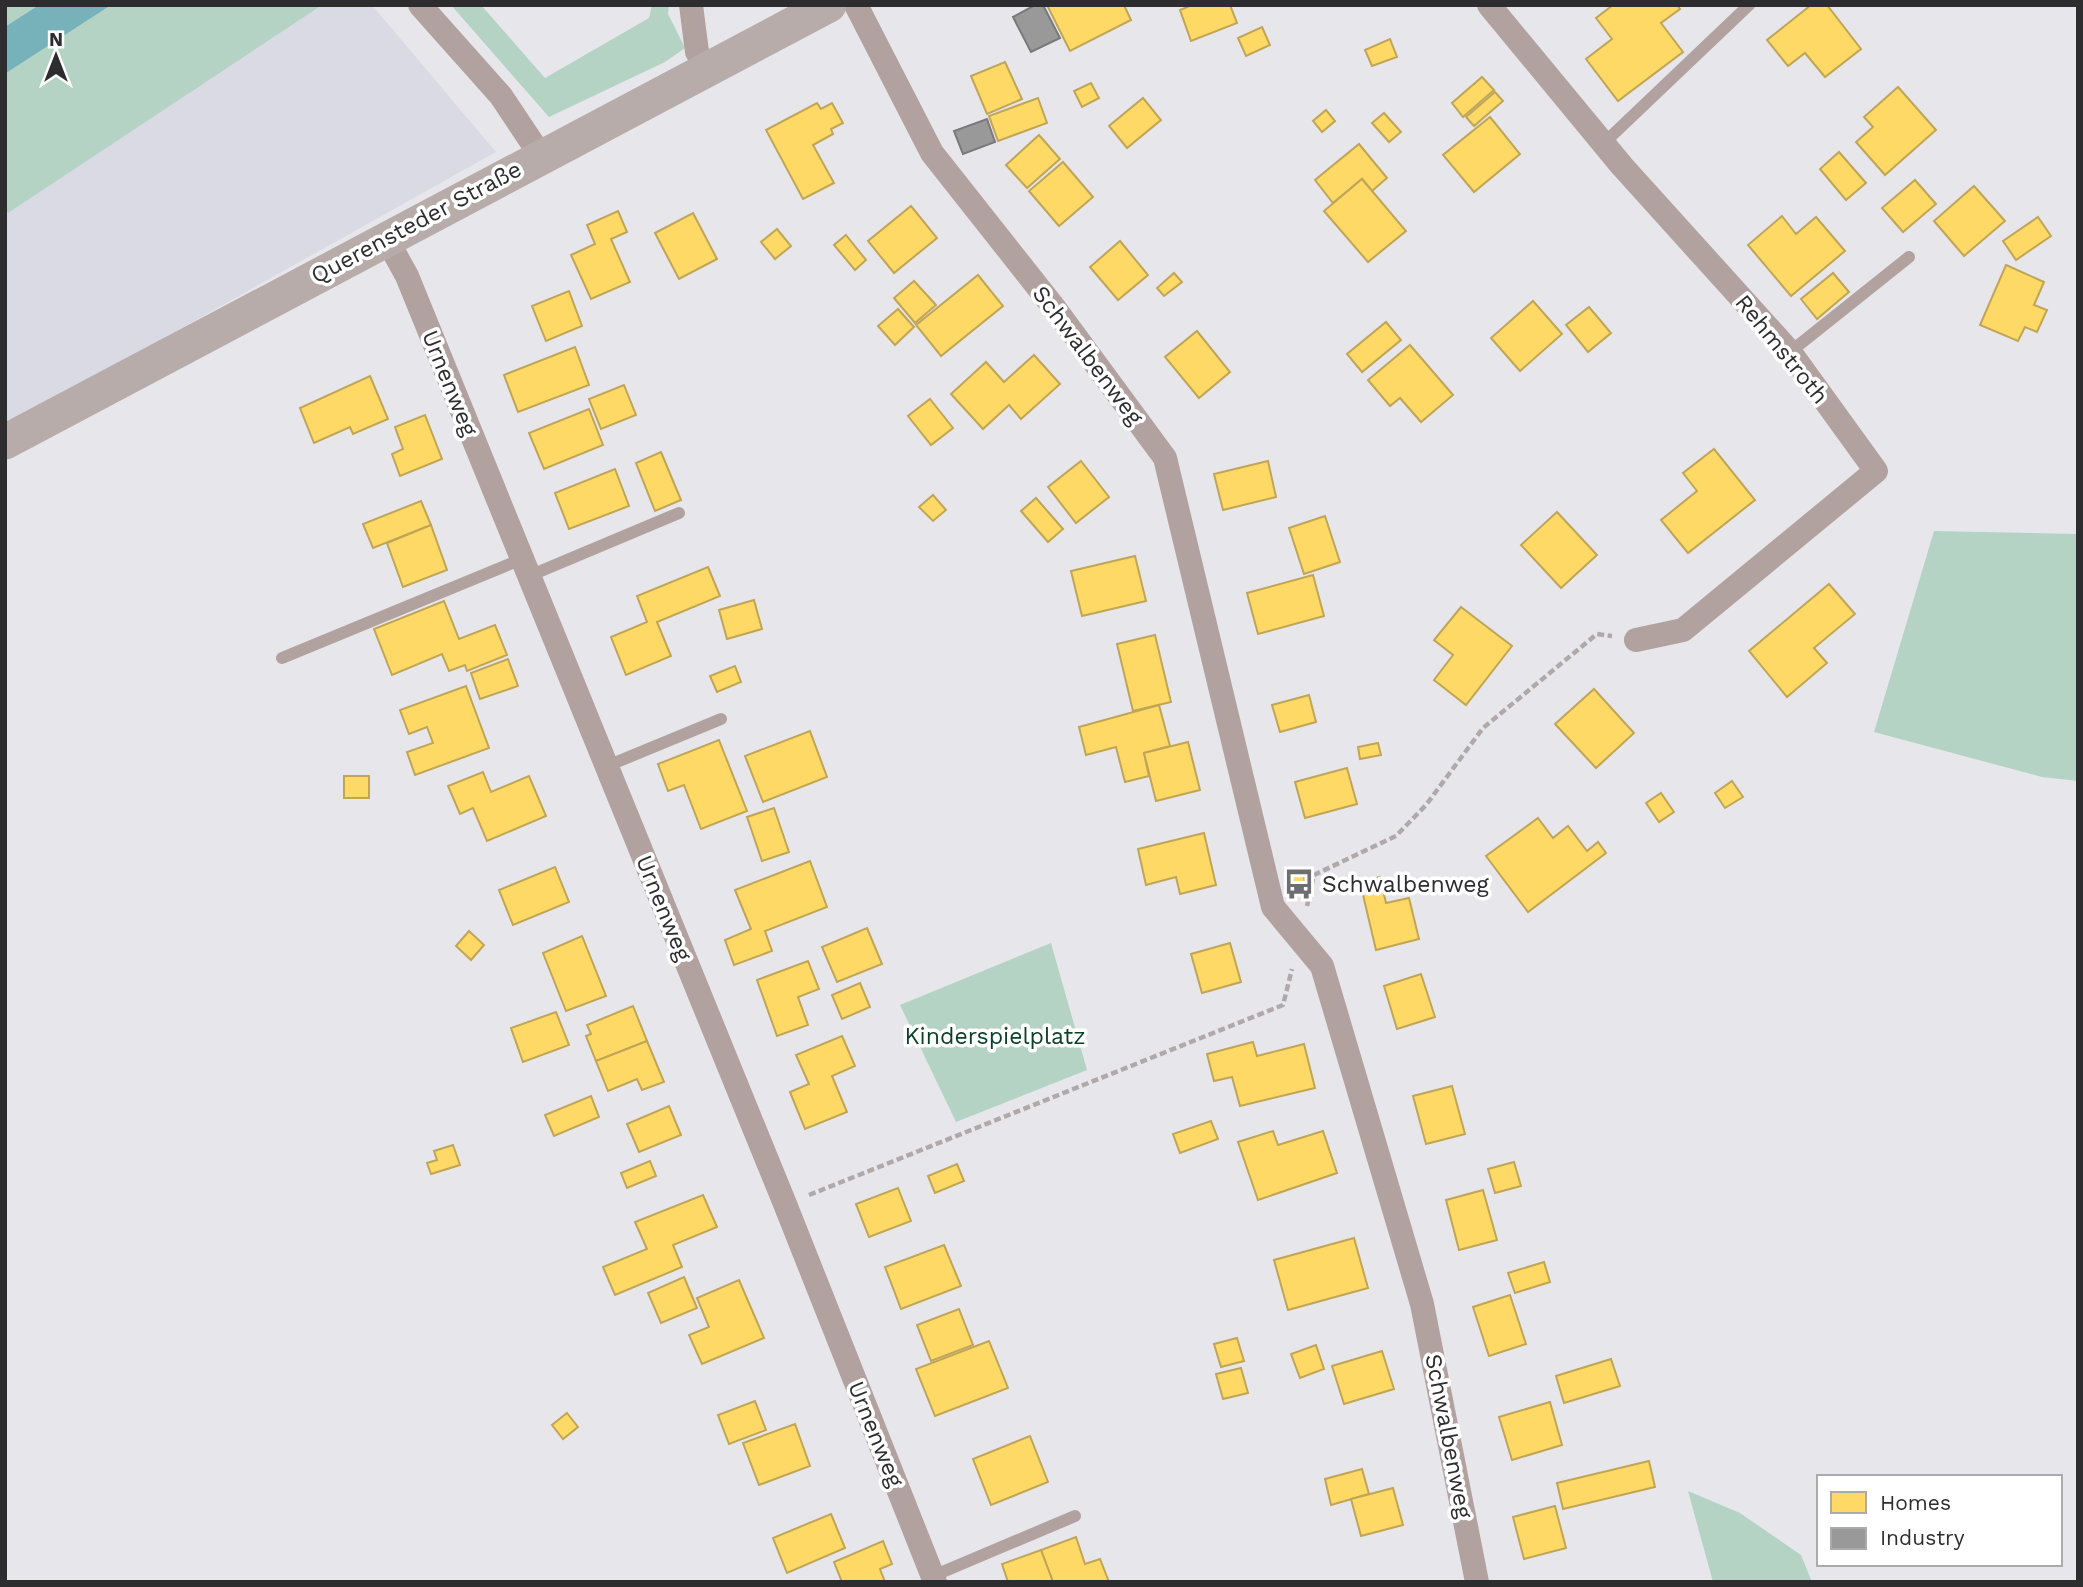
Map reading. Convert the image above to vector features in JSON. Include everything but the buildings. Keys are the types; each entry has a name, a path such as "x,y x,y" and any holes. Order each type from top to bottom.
{"street":[{"path":"420,5 501,96 541,156"},
{"path":"691,5 697,52 707,68"},
{"name":"Querensteder Straße","path":"5,442 829,5"},
{"name":"Schwalbenweg","path":"856,5 932,153 1056,310 1165,458 1273,906 1300,935 1322,965 1422,1304 1477,1582"},
{"name":"Rehmstroth","path":"1489,5 1604,144 1790,352 1876,471 1683,631 1636,640"},
{"name":"Urnenweg","path":"386,238 407,276 785,1204 934,1579"}],"lane":[{"path":"1604,144 1749,5"},
{"path":"1790,352 1909,257"},
{"path":"282,658 679,513"},
{"path":"607,766 721,719"},
{"path":"934,1579 1075,1516"}],"path":[{"path":"785,1204 1283,1005 1314,875 1396,836 1426,805 1483,728 1597,634 1636,640"}],"shaded area":[{"path":"5,5 372,5 496,152 5,427"}],"green space":[{"path":"5,5 322,5 8,213 5,209"},
{"path":"451,5 481,5 545,78 649,18 652,5 669,5 668,14 685,48 665,62 549,117"},
{"path":"1934,531 2078,534 2078,781 2042,777 1874,732"},
{"name":"Kinderspielplatz","path":"1051,943 1087,1070 956,1122 900,1005"},
{"path":"1688,1491 1740,1513 1801,1555 1812,1582 1713,1582"}],"water":[{"path":"39,5 111,5 6,73 5,27"}],"place":[{"name":"Schwalbenweg","path":"1299,884"}]}
